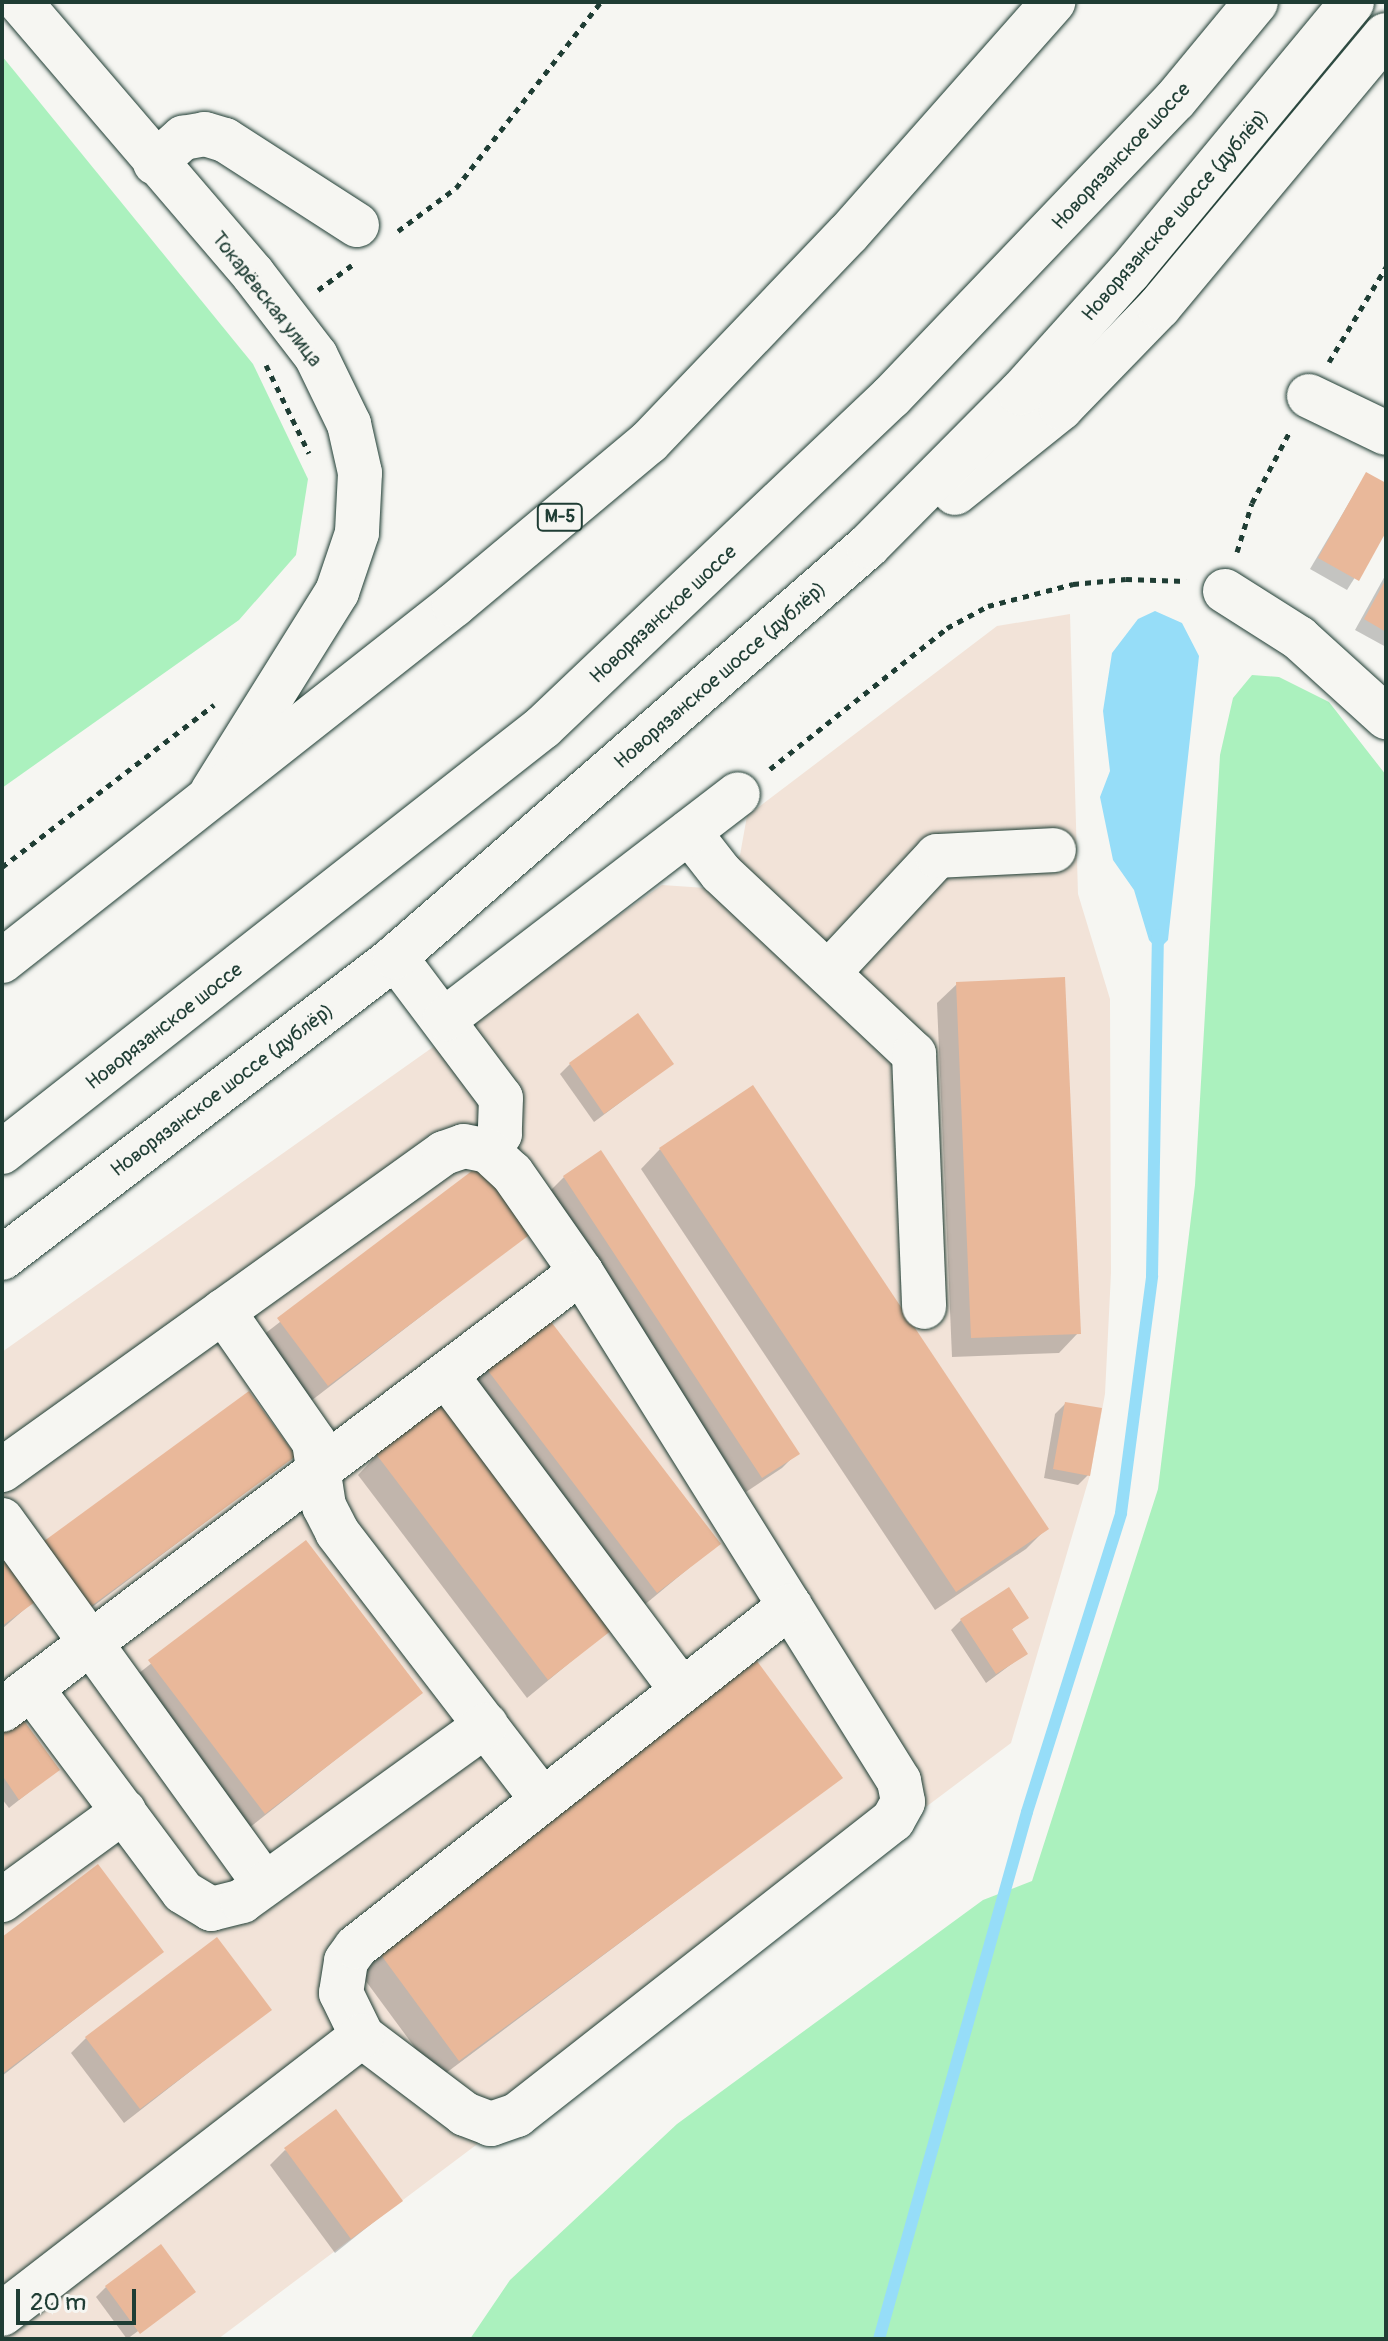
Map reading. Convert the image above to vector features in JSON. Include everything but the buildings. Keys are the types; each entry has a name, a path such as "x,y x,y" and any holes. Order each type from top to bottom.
{"main road":[{"name":"Токарёвская улица","path":"20,2 253,274 316,356 349,424 360,473 357,533 337,592 202,807"},
{"name":"М-5","path":"2,961 202,807 649,442 848,234 1053,2"},
{"name":"Новорязанское шоссе","path":"2,1152 543,727 891,397 1175,100 1256,2"},
{"name":"Новорязанское шоссе (дублёр)","path":"2,1258 395,957 868,546 1010,403 1129,272 1352,2"},
{"path":"868,546 966,486 1061,408 1159,307 1386,35"},
{"path":"155,163 183,138 205,134 225,140 367,241"},
{"path":"1309,396 1386,433"},
{"path":"1225,591 1299,638 1386,717"},
{"path":"445,1019 738,794"},
{"path":"689,832 721,873 914,1054 924,1307"},
{"path":"828,973 937,856 1054,850"},
{"path":"395,957 445,1019 501,1098 500,1134 488,1151"},
{"path":"2,1470 444,1153 464,1146 488,1151 512,1173 581,1272 790,1606 899,1781 903,1802 893,1820 505,2122 477,2121 362,2036 346,2009 340,1978 356,1947 790,1606"},
{"path":"486,1725 227,1908 196,1903 124,1811 17,1699 581,1272"},
{"path":"223,1311 314,1442 321,1469 324,1506 337,1532 543,1800"},
{"path":"446,1375 682,1691"},
{"path":"2,1520 265,1884"},
{"path":"2,1900 124,1811"},
{"path":"2,2314 362,2036"}],"path":[{"path":"313,294 367,241 456,188 601,2"},
{"path":"260,354 315,468"},
{"path":"738,794 947,628 988,606 1030,593 1126,579 1191,581 1225,591"},
{"path":"2,867 226,696"}],"shaded area":[{"path":"1070,614 1078,894 1110,999 1111,1273 1105,1394 1090,1475 1011,1743 218,2339 2,2339 2,1352 662,885 706,888 740,855 747,816 997,626"}],"green space":[{"path":"2,56 253,364 308,479 296,555 239,620 2,788"},
{"path":"1252,675 1279,677 1329,702 1386,775 1386,2339 470,2339 510,2280 677,2124 983,1900 1032,1881 1158,1489 1195,1185 1220,755 1233,698"}],"water":[{"path":"1155,611 1182,623 1199,656 1168,940 1158,950 1149,940 1134,890 1113,860 1100,797 1110,771 1103,711 1112,653 1138,619"}],"waterway":[{"path":"879,2339 1027,1812 1121,1513 1152,1276 1158,935"}]}
